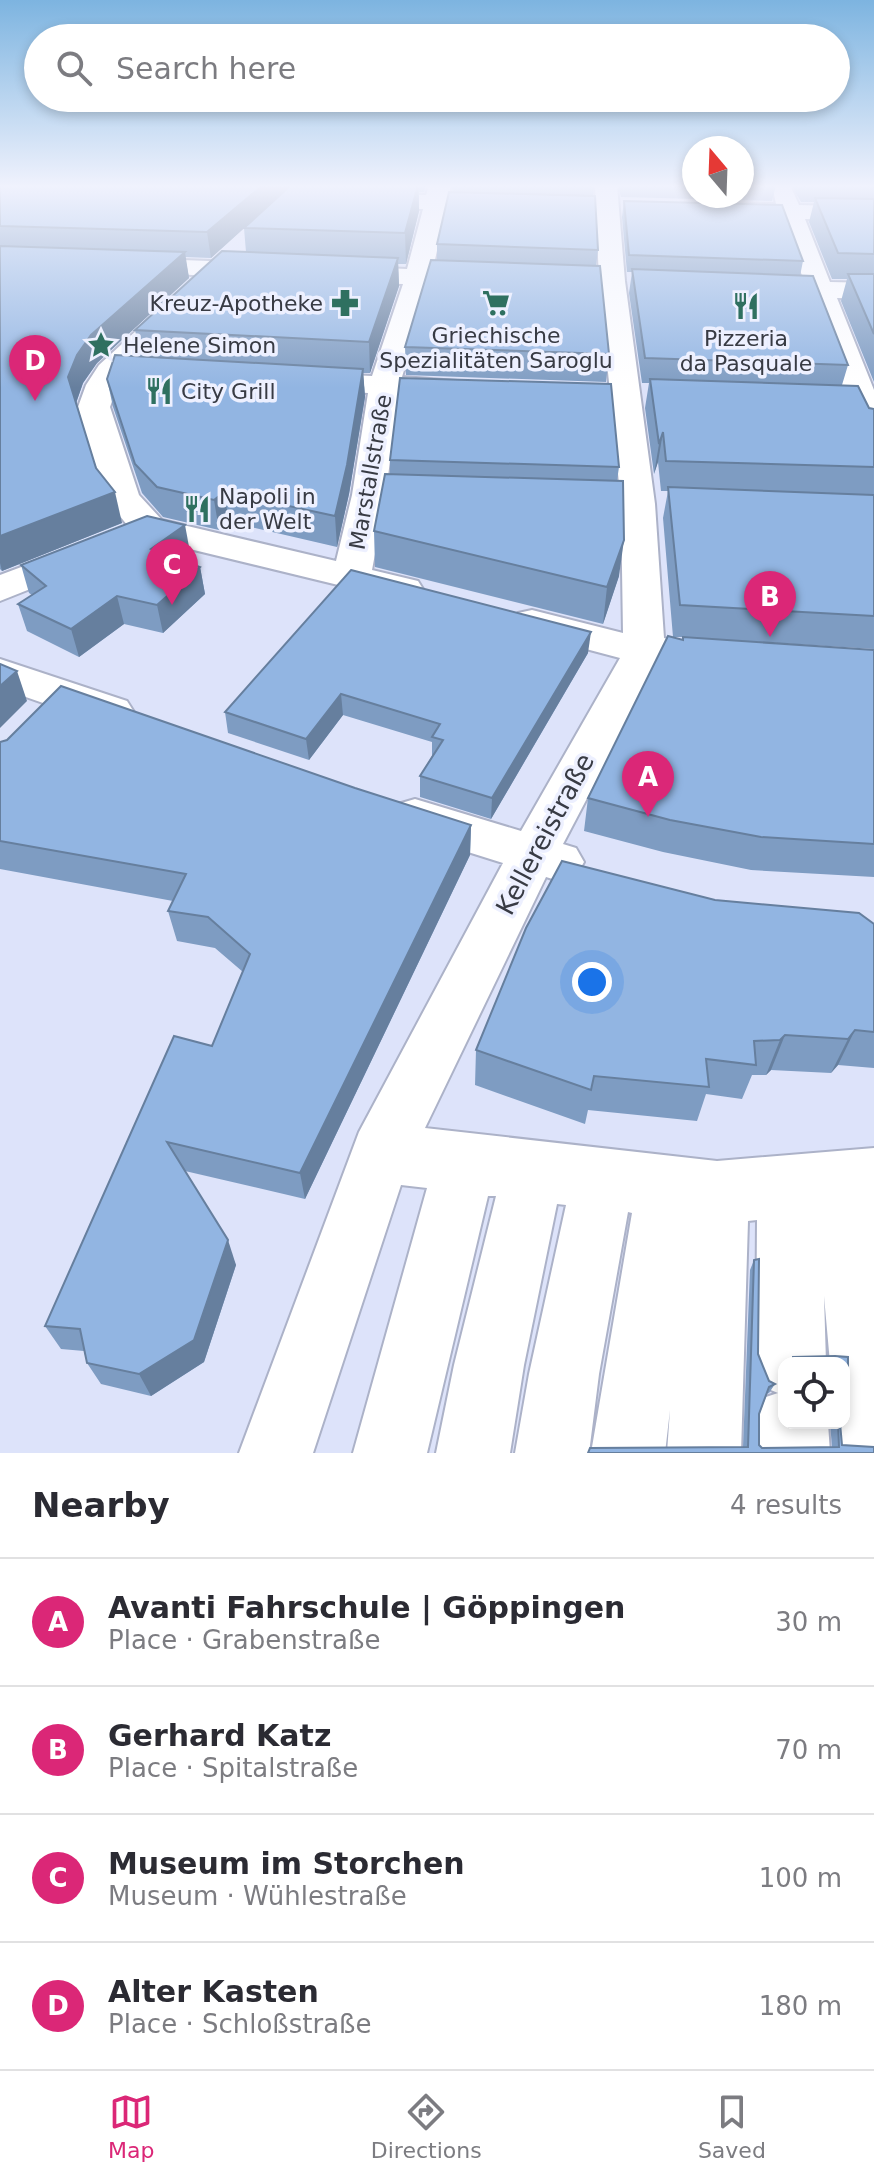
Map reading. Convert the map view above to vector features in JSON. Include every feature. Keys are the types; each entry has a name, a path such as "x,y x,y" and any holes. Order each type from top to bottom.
{"street":[{"name":"Marstallstraße","path":"352,575 369,495 384,386 424,253"},
{"path":"598,253 597,281 628,393 638,504 644,651"},
{"path":"806,253 871,412"},
{"path":"127,538 123,498 94,407 109,371 230,260"},
{"path":"110,265 230,260 304,272 508,279"},
{"path":"597,281 644,282"},
{"path":"739,286 874,291"},
{"path":"109,371 155,374"},
{"path":"277,380 490,389"},
{"path":"596,392 659,395"},
{"path":"832,402 871,412"},
{"path":"369,495 480,499"},
{"path":"0,589 127,538 352,575 444,599"},
{"path":"490,611 644,651 705,655"},
{"name":"Kellereistraße","path":"276,1453 381,1153 532,855 644,651"},
{"path":"0,673 147,725"},
{"path":"31,726 63,695"},
{"path":"383,807 532,855 605,874"},
{"path":"381,1153 693,1189 836,1182"},
{"path":"390,1453 465,1163"},
{"path":"473,1453 489,1365 533,1171"},
{"path":"552,1453 564,1374 603,1179"},
{"path":"792,1357 836,1182"},
{"path":"836,1182 874,1451"},
{"path":"628,1453 693,1189"},
{"path":"693,1189 704,1453"},
{"path":"792,1429 793,1453"}],"building":[{"path":"0,253 184,253 91,335 77,355 68,377 96,468 115,492 0,536"},
{"path":"220,253 398,258 369,342 135,330"},
{"path":"629,253 800,253 803,261 629,255"},
{"path":"431,260 600,266 609,354 405,347"},
{"path":"632,269 813,276 848,365 645,358"},
{"path":"848,274 874,274 874,334"},
{"path":"115,355 363,369 335,516 224,492 214,500 157,487 135,464 107,379"},
{"path":"400,378 611,384 619,467 390,460"},
{"path":"650,379 858,386 869,408 874,409 874,467 666,461 663,432 659,444"},
{"path":"385,474 623,481 624,540 607,587 374,531"},
{"path":"668,487 874,495 874,616 680,605"},
{"path":"147,516 185,525 151,549 200,567 157,605 117,596 71,629 18,604 46,586 21,565"},
{"path":"351,570 591,632 492,798 420,776 443,740 432,737 440,724 341,694 306,739 225,712"},
{"path":"668,636 683,640 683,637 874,650 874,844 761,837 670,820 588,798"},
{"path":"0,664 17,671 0,686"},
{"path":"61,686 471,825 300,1173 167,1142 228,1240 194,1340 139,1374 87,1363 80,1329 45,1326 174,1036 212,1046 250,954 208,917 168,911 186,874 0,841 0,742 7,740"},
{"path":"562,861 715,900 859,913 874,924 874,1032 855,1030 848,1039 785,1035 780,1040 754,1041 756,1065 706,1059 709,1087 594,1076 591,1090 476,1050 526,928"},
{"path":"759,1259 758,1354 769,1381 775,1384 769,1387 759,1414 759,1445 762,1448 839,1447 841,1429 842,1445 874,1447 874,1453 588,1453 590,1448 748,1447 754,1260"}],"place":[{"name":"Kreuz-Apotheke","path":"345,303"},
{"name":"Griechische Spezialitäten Saroglu","path":"496,303"},
{"name":"Pizzeria da Pasquale","path":"746,306"},
{"name":"Helene Simon","path":"101,345"},
{"name":"City Grill","path":"159,391"},
{"name":"Alter Kasten","path":"35,401"},
{"name":"Napoli in der Welt","path":"197,509"},
{"name":"Museum im Storchen","path":"172,605"},
{"name":"Gerhard Katz","path":"770,637"},
{"name":"Avanti Fahrschule | Göppingen","path":"648,817"}]}
